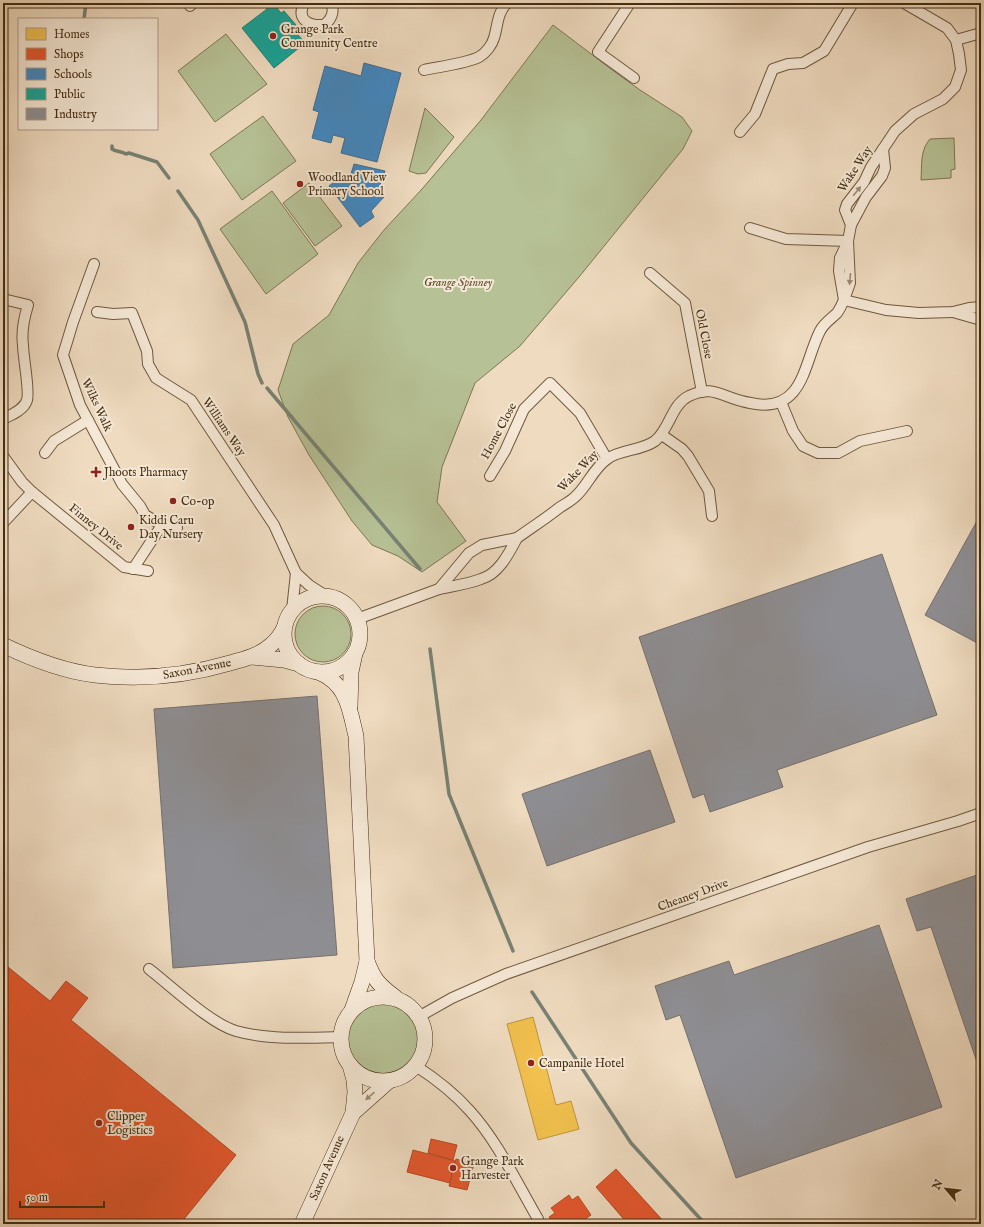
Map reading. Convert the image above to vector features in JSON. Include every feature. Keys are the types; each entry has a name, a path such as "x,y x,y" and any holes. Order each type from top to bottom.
{"street":[{"path":"304,3 301,10 302,16 311,25 324,25 332,16 333,6 331,3"},
{"path":"424,70 474,59 485,52 490,47 494,37 500,12 507,3"},
{"path":"630,3 598,52 634,78"},
{"path":"740,132 756,114 773,69 788,64 803,63 824,51 853,3"},
{"name":"Wake Way","path":"439,589 469,553 482,545 517,538 577,495 594,471 607,459 618,454 643,448 662,435 678,405 688,396 702,392 716,391 739,401 767,405 781,402 795,391 804,374 820,331 826,322 837,312 844,300 850,283 848,241 851,225 845,210 847,204 864,182 895,131 914,114 943,99 956,87 961,70 960,54 956,40 947,28 904,3"},
{"path":"956,40 981,33"},
{"path":"750,228 786,239 848,241"},
{"name":"Wilks Walk","path":"94,264 63,355 80,405 122,484 140,506 145,515 162,525 177,528"},
{"name":"Old Close","path":"650,273 685,304 702,392"},
{"path":"3,298 28,305 23,321 22,343 28,392 27,401 21,408 3,419"},
{"path":"844,300 886,310 918,313 953,312 981,307"},
{"name":"Williams Way","path":"97,312 114,314 132,313 147,351 148,364 156,378 191,400 274,524 296,573 309,585 326,596"},
{"path":"953,312 981,320"},
{"name":"Home Close","path":"490,476 505,451 524,409 550,383 580,413 607,459"},
{"path":"781,402 796,436 804,446 818,453 838,453 860,441 907,431"},
{"path":"45,453 54,441 88,420"},
{"path":"662,435 682,449 688,456 709,491 712,516"},
{"name":"Finney Drive","path":"3,456 22,482 32,492 124,567 148,571"},
{"path":"3,523 32,492"},
{"path":"133,569 162,525"},
{"name":"Wake Way","path":"357,619 439,589 483,579 495,570 507,557 517,538"},
{"path":"292,610 296,573"},
{"path":"350,710 351,672 355,652 359,642 360,630 357,619 349,608 338,600 326,596 313,597 302,602 292,610 287,618 284,628 286,648 291,657 299,664 330,678 340,688 350,710 356,736 366,961 362,982 352,1010 344,1023 341,1036 344,1055 350,1065 361,1076 382,1082 395,1080 407,1074 416,1066 423,1054 426,1041 425,1028 420,1016 409,1005 395,998 379,985 366,961"},
{"name":"Saxon Avenue","path":"3,645 27,656 55,666 95,675 137,677 177,675 212,668 252,656 270,646 278,638 284,628"},
{"path":"318,672 328,672 338,668 348,662 355,652"},
{"name":"Saxon Avenue","path":"252,656 284,660 299,664"},
{"name":"Cheaney Drive","path":"420,1016 452,998 506,974 868,847 981,813"},
{"path":"149,969 217,1023 235,1031 265,1036 341,1036"},
{"path":"352,1010 361,1002 374,997 384,996 395,998"},
{"name":"Saxon Avenue","path":"302,1224 353,1113 355,1092 354,1080 350,1065"},
{"path":"416,1066 433,1077 454,1095 470,1112 495,1146 538,1219"},
{"name":"Saxon Avenue","path":"353,1113 389,1081"}],"green space":[{"name":"Grange Spinney","path":"553,25 640,90 682,117 692,131 683,149 579,277 520,346 475,383 442,467 437,502 466,541 422,572 398,556 372,545 352,521 309,455 288,417 278,390 293,344 329,315 358,263 384,230 422,189 481,120"},
{"path":"226,34 267,84 215,122 178,71"},
{"path":"425,108 454,137 426,173 418,174 409,171"},
{"path":"263,116 296,161 242,200 210,154"},
{"path":"954,138 955,169 951,170 951,178 921,180 923,153 930,139"},
{"path":"309,183 342,226 315,246 283,203"},
{"path":"272,191 318,254 266,294 220,229"},
{"path":"323,606 338,611 346,619 351,634 346,649 338,657 323,662 308,657 300,649 295,634 300,619 308,611"},
{"path":"383,1003 403,1009 413,1019 419,1039 413,1059 403,1069 383,1075 363,1069 353,1059 347,1039 353,1019 363,1009"}],"building: Homes":[{"name":"Campanile Hotel","path":"533,1017 556,1105 571,1101 579,1129 538,1140 507,1024"}],"building: Shops":[{"path":"3,963 50,1001 66,981 88,998 71,1020 236,1155 180,1224 13,1224 3,1216"},
{"path":"431,1139 457,1145 453,1160 428,1153"},
{"path":"413,1150 455,1161 450,1183 407,1172"},
{"path":"456,1159 474,1164 467,1190 449,1186"},
{"path":"616,1169 666,1224 628,1224 596,1187"},
{"path":"569,1195 572,1200 578,1196 591,1215 578,1224 554,1224 549,1217 555,1213 551,1208"},
{"path":"457,1220 459,1224 451,1224"}],"building: Schools":[{"path":"364,63 401,73 377,162 341,153 345,138 333,135 331,143 312,138 319,112 313,110 325,66 361,76"},
{"path":"354,164 385,171 380,185 384,197 371,211 374,217 360,227 329,186 343,175 350,177"}],"building: Public":[{"name":"Grange Park Community Centre","path":"263,3 273,3 281,13 284,11 296,25 292,28 305,43 274,68 242,28 267,9"}],"building: Industry":[{"path":"978,519 981,521 981,645 925,615"},
{"path":"882,554 937,715 777,770 783,787 710,812 704,794 693,798 639,637"},
{"path":"317,696 337,955 173,968 154,709"},
{"path":"650,750 675,822 547,866 522,794"},
{"path":"980,874 981,1074 931,927 917,931 906,899"},
{"path":"879,925 942,1107 736,1178 680,1015 666,1020 655,986 729,961 734,975"}],"waterway":[{"path":"84,18 86,3"},
{"path":"112,146 112,149 115,151 126,154 129,153 157,162 169,178"},
{"path":"178,191 198,220 245,322 258,374 262,383"},
{"path":"267,388 420,569"},
{"path":"430,649 449,794 513,951"},
{"path":"532,992 631,1143 705,1224"}],"place":[{"name":"Grange Park Community Centre","path":"273,36"},
{"name":"Woodland View Primary School","path":"300,184"},
{"name":"Jhoots Pharmacy","path":"96,472"},
{"name":"Co-op","path":"173,501"},
{"name":"Kiddi Caru Day Nursery","path":"131,527"},
{"name":"Campanile Hotel","path":"531,1063"},
{"name":"Clipper Logistics","path":"99,1123"},
{"name":"Grange Park Harvester","path":"453,1168"}]}
